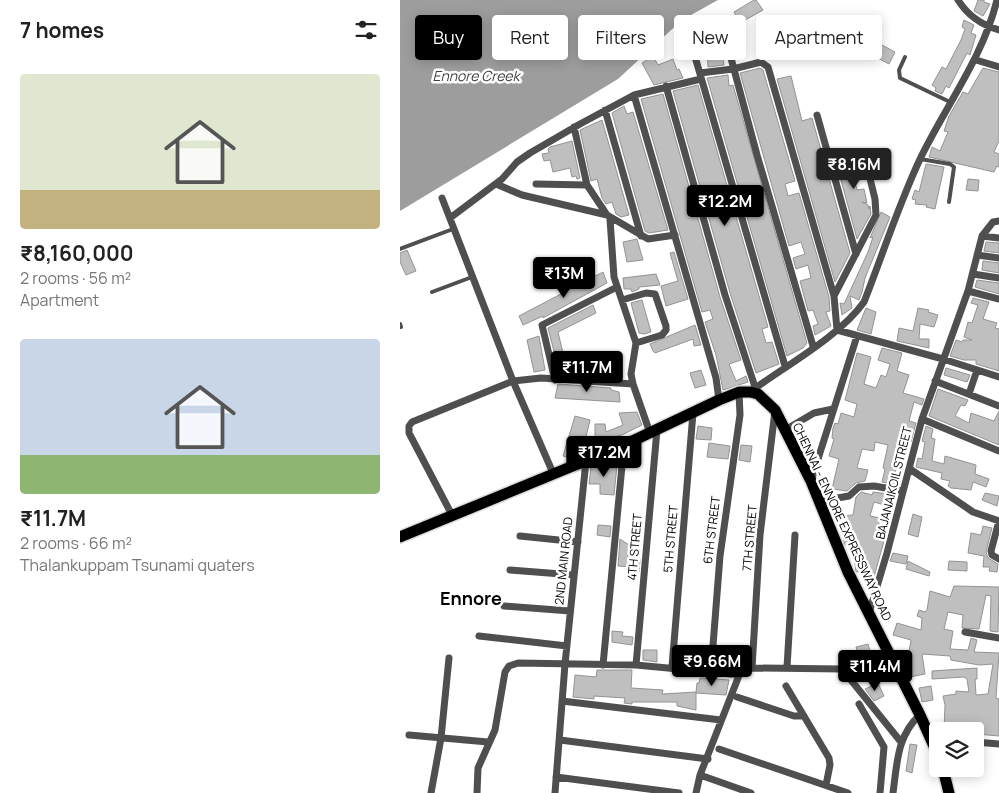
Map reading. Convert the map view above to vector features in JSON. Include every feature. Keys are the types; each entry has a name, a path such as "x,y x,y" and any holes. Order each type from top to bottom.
{"main road":[{"path":"400,537 624,446 719,400 748,391"},
{"name":"CHENNAI - ENNORE EXPRESSWAY ROAD","path":"748,391 758,394 775,410 811,481 848,572 929,729"},
{"path":"945,777 949,793"}],"street":[{"path":"958,0 965,12 990,27 999,30"},
{"path":"748,391 837,330 856,313 864,302 920,159 950,102 976,60 990,27 997,0"},
{"path":"785,366 691,43 692,35 698,32 703,32 725,42 813,346"},
{"path":"976,60 999,67"},
{"path":"450,218 496,184 517,162 530,153 634,95 700,76 760,62 768,67 834,296 837,330"},
{"name":"6TH STREET","path":"666,86 725,295 748,391 740,415 720,556 711,671"},
{"path":"634,95 716,378 719,400"},
{"path":"605,110 641,236"},
{"path":"817,116 856,254"},
{"path":"574,127 587,185 608,217 617,287 636,343 632,374 633,384 654,432"},
{"path":"834,296 876,215 877,208 864,154"},
{"path":"496,184 522,195 608,217 648,239 675,235"},
{"path":"536,184 587,185"},
{"path":"442,198 513,380 553,474"},
{"path":"982,236 993,222 999,221"},
{"path":"982,236 999,238"},
{"name":"BAJANAIKOIL STREET","path":"869,614 910,469 922,419 968,292 982,236"},
{"path":"977,255 999,258"},
{"path":"973,274 999,278"},
{"path":"555,380 542,324 617,287"},
{"path":"622,300 646,292 655,294 666,326 666,330 662,335 636,343"},
{"path":"968,292 999,299"},
{"path":"837,330 943,359 999,377"},
{"path":"811,481 857,336"},
{"path":"969,394 977,370"},
{"path":"452,515 409,433 409,426 412,422 513,380 541,378 633,384"},
{"path":"935,381 999,406"},
{"path":"785,430 809,415 833,409"},
{"name":"7TH STREET","path":"752,668 760,535 775,410"},
{"name":"5TH STREET","path":"672,667 693,413"},
{"path":"922,419 999,451"},
{"name":"4TH STREET","path":"636,665 654,432"},
{"path":"603,665 624,446"},
{"name":"2ND MAIN ROAD","path":"555,793 565,664 586,461"},
{"path":"910,469 973,512 999,521 991,551 992,555 999,559"},
{"path":"820,502 849,496 859,487 874,486 903,491"},
{"path":"787,667 795,535"},
{"path":"520,536 578,542"},
{"path":"510,570 574,575"},
{"path":"504,606 570,611"},
{"path":"966,632 999,638"},
{"path":"479,636 567,646"},
{"path":"431,793 441,738 449,658"},
{"path":"477,793 478,768 495,730 506,672 509,666 529,662 636,665 740,673 752,668 842,669 901,742"},
{"path":"696,793 700,776 740,673"},
{"path":"786,686 830,761 826,786"},
{"path":"737,697 794,716 804,716"},
{"path":"562,701 721,720"},
{"path":"859,704 884,747 880,793"},
{"path":"893,793 901,742 910,724 920,714"},
{"path":"880,738 892,731"},
{"path":"409,735 488,742"},
{"path":"560,740 708,759"},
{"path":"984,743 999,744"},
{"path":"719,749 848,793"},
{"path":"700,776 751,793"},
{"path":"556,777 680,793"}],"lane":[{"path":"905,56 899,70 900,78 950,102"},
{"path":"920,159 950,164 954,168 949,202"},
{"path":"400,248 453,228"},
{"path":"432,292 472,277"}],"water":[{"name":"Ennore Creek","path":"400,0 718,0 691,15 674,15 674,27 664,37 664,15 578,15 578,60 639,60 618,79 400,211"}],"building":[{"path":"754,0 763,10 746,20 746,15 736,15 734,12"},
{"path":"978,0 984,0 984,2 990,4 983,16 974,11"},
{"path":"964,20 974,25 971,33 976,35 970,55 967,53 949,88 946,86 942,94 935,91 936,88 932,85 942,67 946,69 961,40 965,29 962,27"},
{"path":"882,45 895,52 889,64 882,60"},
{"path":"673,59 677,70 679,69 683,78 654,85 642,63 647,60 655,60 658,65"},
{"path":"708,60 723,60 724,65 708,67"},
{"path":"760,68 763,70 795,181 785,184 788,196 799,193 829,297 830,311 826,312 831,326 815,335 813,326 818,324 813,310 808,311 800,281 811,278 808,265 796,269 793,258 805,254 801,242 789,246 740,73"},
{"path":"983,68 999,72 999,141 994,152 999,154 999,167 997,166 994,172 929,157 932,147 940,151 948,132 944,131 949,116 963,92 968,94"},
{"path":"728,75 729,86 733,85 807,343 803,348 787,356 707,78"},
{"path":"791,76 802,121 812,118 850,253 835,282 777,79"},
{"path":"698,85 768,327 762,329 766,343 772,342 779,364 756,373 730,293 673,91"},
{"path":"663,94 720,297 741,360 729,364 736,381 746,376 748,382 723,390 716,355 705,322 713,319 710,310 702,312 641,99"},
{"path":"624,106 627,114 633,112 668,230 649,233 645,231 612,113"},
{"path":"602,120 629,215 621,217 616,214 612,202 606,204 602,198 597,179 591,181 580,130"},
{"path":"572,141 580,178 577,179 576,176 572,177 570,168 553,172 550,160 544,161 542,154 549,153 548,149 550,147"},
{"path":"859,152 864,175 854,178 857,190 864,189 867,203 862,202 868,205 869,209 870,206 871,214 857,239 835,158"},
{"path":"926,164 944,167 935,209 926,207 927,205 915,204 916,200 912,199 915,190 919,192"},
{"path":"968,179 979,180 978,191 966,190"},
{"path":"881,212 890,217 865,278 859,300 850,296 852,308 842,315 840,303 844,304 868,252 873,237 870,238"},
{"path":"637,239 643,260 627,262 623,242"},
{"path":"986,242 999,243 999,253 984,251"},
{"path":"407,250 416,271 406,275 400,262 400,253"},
{"path":"674,252 688,299 666,306 661,286 678,281 670,253"},
{"path":"983,261 999,263 999,273 982,270"},
{"path":"603,272 607,283 543,318 543,316 523,325 519,316"},
{"path":"656,274 660,285 639,287 639,289 632,292 631,289 624,289 623,278"},
{"path":"977,280 999,283 999,294 975,287"},
{"path":"973,298 989,302 983,319 997,323 995,328 999,329 999,371 976,364 976,360 964,360 950,356 956,340 962,342 963,340 972,340 964,337 968,322 972,323 978,305 971,303"},
{"path":"642,300 651,332 644,334 639,333 631,303"},
{"path":"593,305 596,313 558,332 566,366 611,369 611,377 559,374 558,359 556,359 548,328"},
{"path":"866,308 876,312 871,334 857,330"},
{"path":"918,308 929,310 928,312 938,315 934,327 920,324 919,339 929,339 929,348 897,341 899,328 913,331"},
{"path":"695,325 701,345 694,346 693,339 655,353 653,351 650,344"},
{"path":"539,336 545,370 534,372 527,340"},
{"path":"882,348 902,353 897,371 909,375 903,393 924,399 922,405 914,402 909,421 916,423 911,442 902,439 893,484 882,482 888,445 875,442 874,451 862,449 857,468 868,470 865,481 856,483 847,491 832,489 839,459 829,456 834,439 832,438 833,428 835,423 838,424 841,413 854,417 857,404 845,400 857,353 871,357 864,384 876,388 881,375 886,377 890,364 878,360"},
{"path":"946,368 970,375 967,382 944,375"},
{"path":"701,370 706,385 695,388 690,373"},
{"path":"558,384 611,388 611,390 619,392 620,402 555,398"},
{"path":"938,389 968,400 965,406 961,405 955,416 969,423 971,413 994,421 999,411 999,445 929,416"},
{"path":"637,412 642,425 622,435 606,438 606,443 595,444 595,424 605,424 606,432 623,425 619,413"},
{"path":"575,416 590,420 583,450 573,448 570,458 563,456"},
{"path":"698,426 712,428 711,440 696,439"},
{"path":"926,426 933,429 931,438 935,439 932,461 944,464 945,456 976,465 975,474 989,479 986,487 973,482 971,490 951,488 948,486 950,481 941,479 942,473 916,467 918,458 922,459 925,442 922,441"},
{"path":"709,443 730,446 728,459 707,457"},
{"path":"741,445 752,446 750,462 739,460"},
{"path":"617,466 614,495 600,494 600,484 589,484 591,467"},
{"path":"861,492 872,495 873,492 897,495 896,499 890,498 888,506 874,502 870,516 880,518 878,528 887,530 874,577 869,576 870,571 856,572 854,557 858,557 858,545 845,545 843,538 840,516 853,515 856,497"},
{"path":"985,493 999,496 997,506 982,500"},
{"path":"913,514 922,517 918,537 908,534"},
{"path":"598,525 611,526 610,537 597,535"},
{"path":"983,526 992,528 986,552 988,558 998,564 997,572 989,571 990,567 983,567 984,556 968,553 971,533 981,535"},
{"path":"620,539 629,545 628,557 640,559 639,572 630,571 631,567 618,566"},
{"path":"893,553 908,556 906,564 890,561"},
{"path":"908,561 930,572 929,576 906,569"},
{"path":"949,561 967,562 967,571 948,570"},
{"path":"954,586 999,587 998,632 990,631 991,596 986,595 979,629 962,628 963,615 948,612 944,629 953,631 950,649 968,650 971,638 977,640 974,652 999,653 996,698 999,699 999,736 984,735 984,722 944,722 945,705 943,696 956,694 956,691 969,692 967,679 964,677 932,679 932,671 977,668 977,679 975,679 976,695 988,694 993,664 979,665 951,660 950,656 922,654 925,674 910,677 907,662 911,640 893,635 897,623 921,630 922,618 917,616 919,610 925,612 927,610 930,591 950,597"},
{"path":"612,631 623,632 622,636 633,637 632,645 612,642"},
{"path":"868,644 871,654 859,658 856,647"},
{"path":"643,650 657,650 657,662 643,660"},
{"path":"597,670 632,670 631,688 663,690 662,694 696,692 696,710 677,706 677,702 632,702 632,704 624,703 625,698 594,696 594,699 573,697 575,675 596,677"},
{"path":"700,678 729,680 726,695 696,693 697,683 699,683"},
{"path":"878,683 884,696 874,701 865,689"},
{"path":"931,686 933,700 922,702 919,688"},
{"path":"910,744 917,745 912,773 906,771"}],"district":[{"name":"Ennore","path":"471,599"}]}
